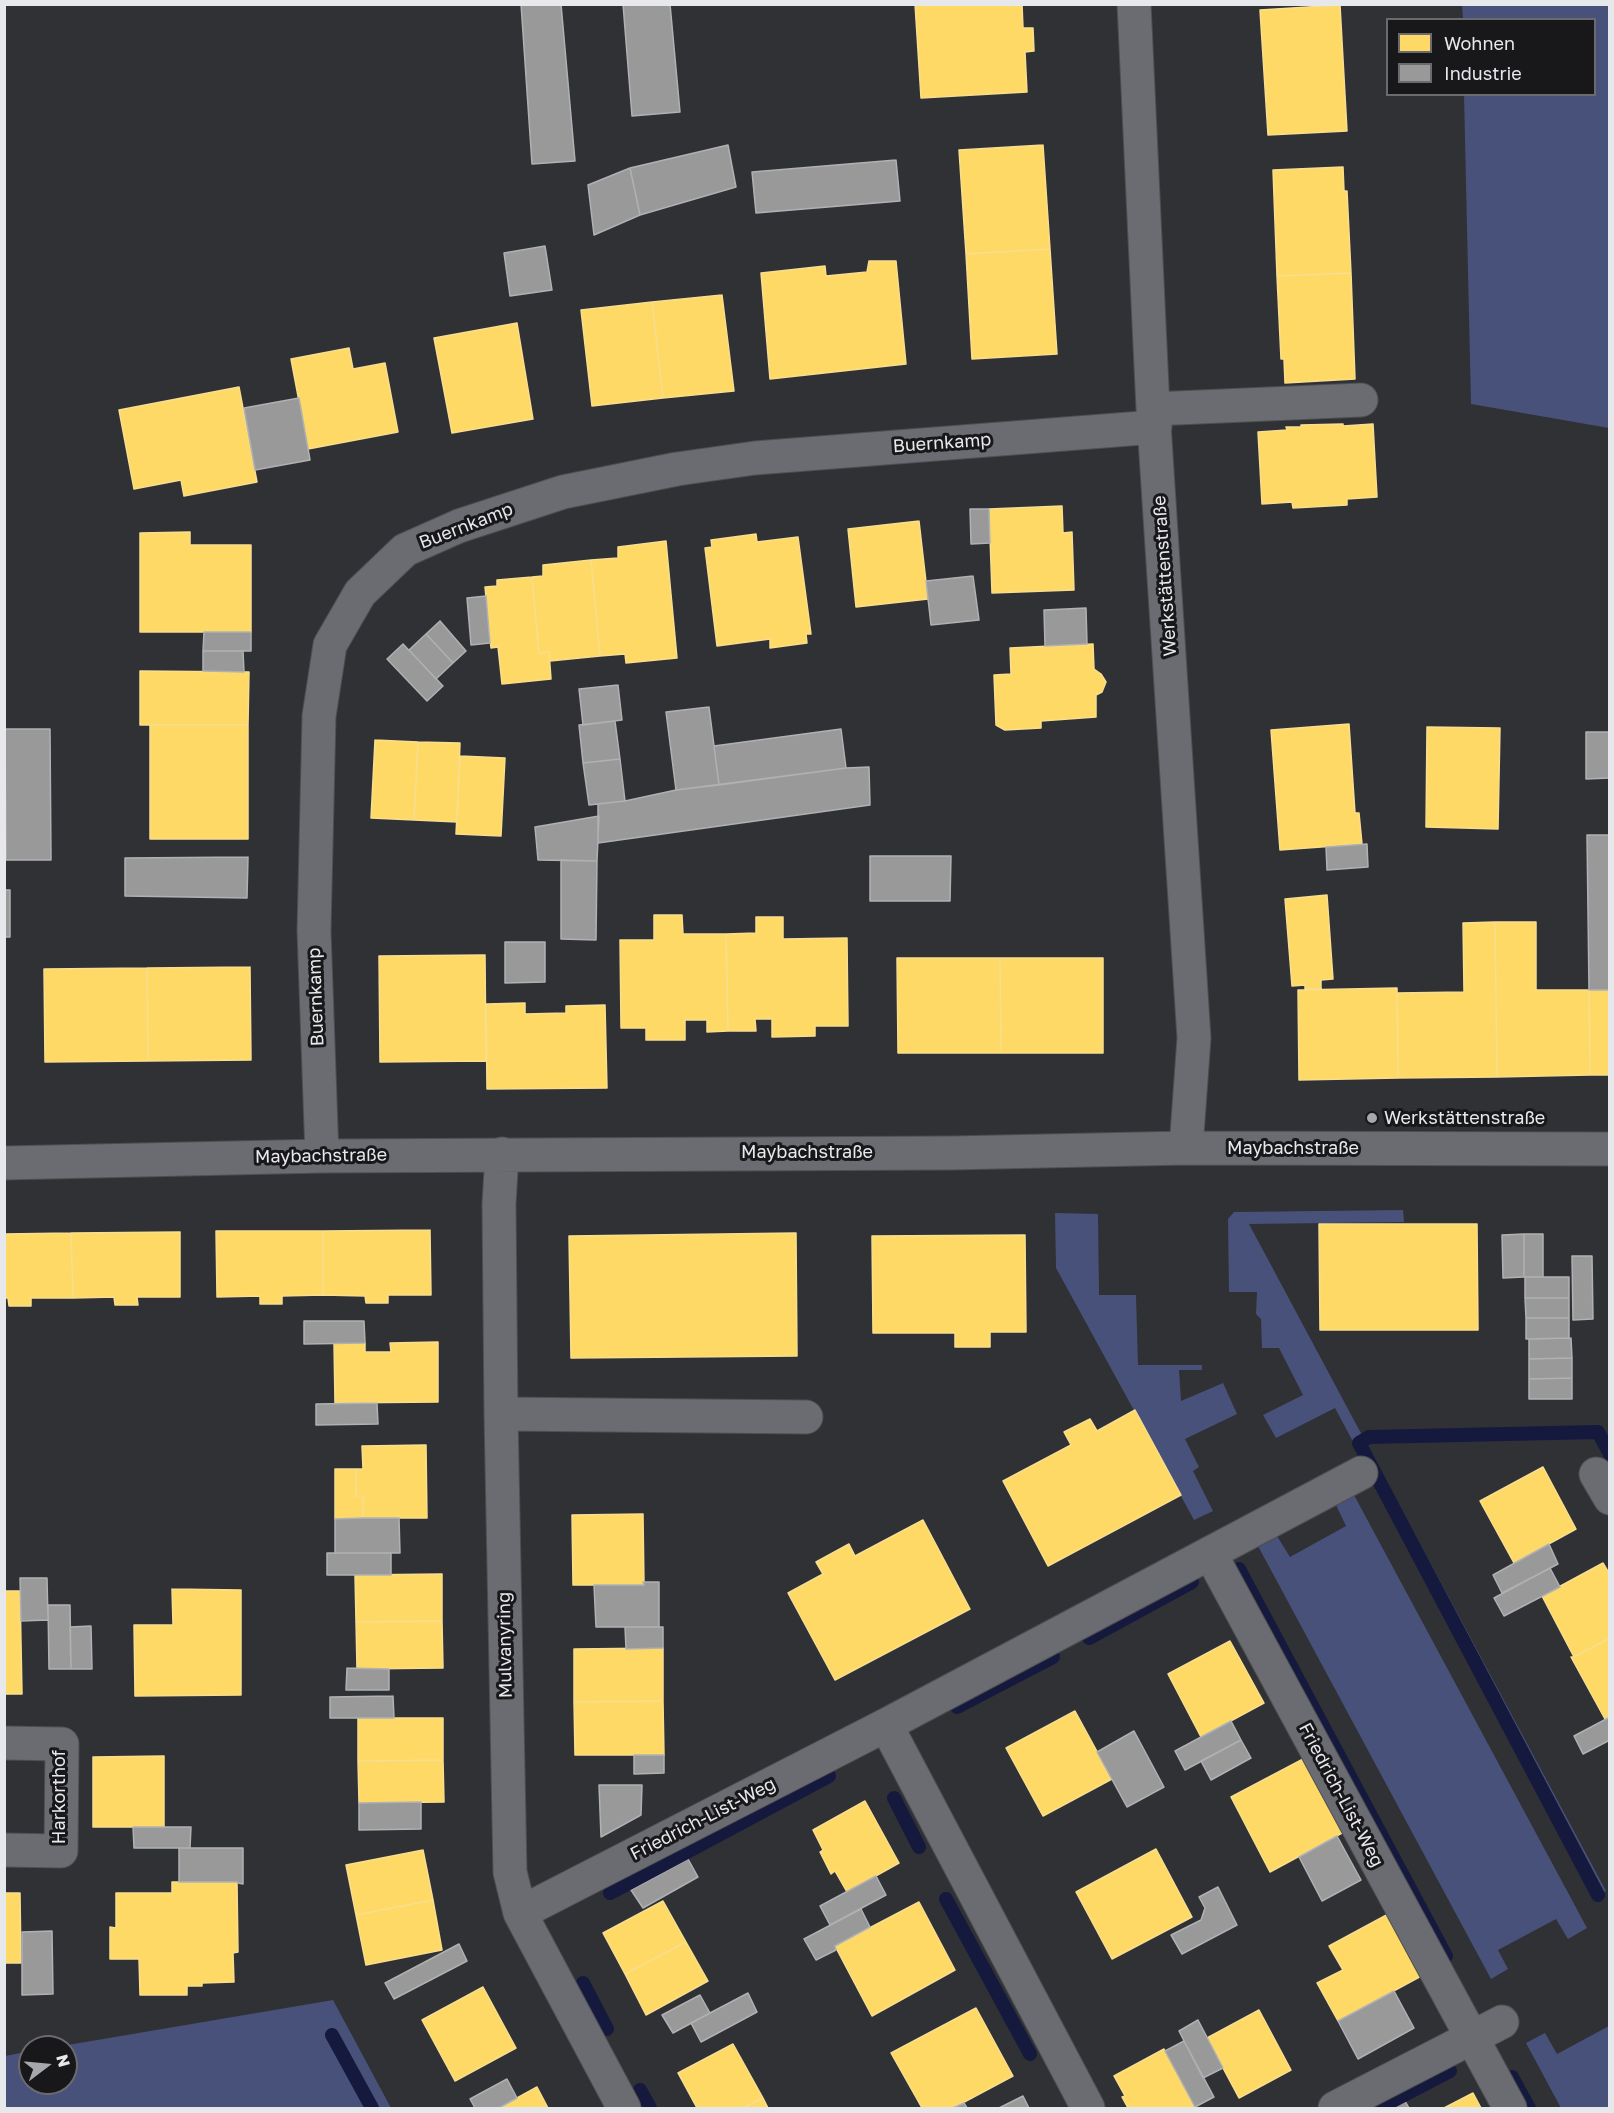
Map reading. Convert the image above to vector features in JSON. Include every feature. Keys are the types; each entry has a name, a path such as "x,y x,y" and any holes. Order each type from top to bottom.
{"street":[{"name":"Werkstättenstraße","path":"1134,4 1154,418 1194,1038 1186,1148"},
{"name":"Buernkamp","path":"322,1156 314,931 319,716 330,645 360,593 405,550 459,526 563,492 677,469 755,458 1154,418 1361,400"},
{"name":"Maybachstraße","path":"4,1163 322,1156 951,1153 1186,1148 1610,1149"},
{"name":"Mulvanyring","path":"502,1155 499,1204 501,1414 510,1872 520,1913 624,2109"},
{"path":"501,1414 806,1417"},
{"name":"Friedrich-List-Weg","path":"520,1913 886,1725 1361,1473"},
{"name":"Friedrich-List-Weg","path":"1210,1553 1510,2109"},
{"path":"886,1725 1088,2109"},
{"name":"Harkorthof","path":"4,1743 62,1744 62,1851 4,1850"},
{"path":"1335,2109 1502,2022"}],"shaded area":[{"path":"1462,5 1609,5 1609,428 1471,404 1464,96 1596,96 1596,18 1463,18"},
{"path":"1403,1210 1404,1222 1249,1224 1606,1891 1596,1897 1335,1408 1276,1438 1263,1415 1303,1395 1279,1348 1262,1348 1261,1319 1256,1314 1257,1292 1229,1292 1228,1219 1234,1212"},
{"path":"1055,1213 1098,1214 1099,1295 1136,1295 1138,1365 1202,1365 1202,1370 1179,1370 1181,1401 1223,1383 1237,1414 1185,1439 1199,1467 1193,1471 1213,1511 1194,1520 1056,1268"},
{"path":"1354,1495 1587,1928 1568,1939 1556,1919 1498,1950 1508,1969 1491,1979 1258,1546 1277,1536 1290,1557 1346,1526 1336,1505"},
{"path":"333,2000 391,2108 5,2108 5,2056 18,2053 18,2095 78,2095 78,2043"},
{"path":"1609,2026 1609,2108 1561,2108 1526,2043 1545,2033 1557,2054"}],"building: Wohnen":[{"path":"915,4 1022,4 1023,28 1033,28 1034,51 1025,52 1027,92 921,98"},
{"path":"1340,5 1347,131 1268,135 1260,10"},
{"path":"1043,145 1050,249 966,254 959,150"},
{"path":"1343,167 1344,191 1347,191 1351,273 1277,276 1273,170"},
{"path":"1050,249 1057,354 972,359 966,254"},
{"path":"869,261 896,261 906,364 770,379 761,273 825,266 826,276 867,272"},
{"path":"1351,273 1355,379 1285,383 1284,359 1281,359 1277,276"},
{"path":"722,295 734,391 663,398 652,302"},
{"path":"652,302 663,398 592,406 581,310"},
{"path":"517,323 533,419 452,433 434,338"},
{"path":"349,348 353,369 385,363 398,432 308,449 291,359"},
{"path":"239,387 257,482 184,496 181,480 134,489 119,410"},
{"path":"1343,424 1343,426 1373,424 1377,497 1347,499 1347,505 1293,508 1292,502 1262,504 1258,432 1287,430 1286,427 1301,427 1301,425"},
{"path":"1062,506 1063,533 1072,532 1074,590 992,593 989,509"},
{"path":"919,521 928,599 856,607 848,529"},
{"path":"190,532 190,545 251,545 251,632 140,632 140,533"},
{"path":"756,534 757,542 798,537 811,634 806,634 807,643 770,648 770,639 717,646 705,548 712,547 711,540"},
{"path":"666,541 677,658 626,663 625,654 600,656 591,560 618,558 618,547"},
{"path":"591,560 600,656 550,661 549,652 539,653 532,577 543,576 543,565"},
{"path":"532,577 539,653 549,652 551,679 502,684 498,647 491,648 485,587 497,586 497,580"},
{"path":"1093,644 1094,669 1106,682 1102,692 1096,695 1096,717 1041,721 1041,728 1005,730 996,725 994,675 1011,674 1010,648"},
{"path":"140,671 249,672 248,725 140,725"},
{"path":"1349,724 1355,813 1359,813 1362,844 1280,850 1271,730"},
{"path":"150,725 248,725 248,839 150,839"},
{"path":"1427,727 1500,728 1498,829 1426,827"},
{"path":"375,740 418,742 414,820 371,818"},
{"path":"418,742 460,743 457,822 414,820"},
{"path":"460,756 505,758 501,836 456,834"},
{"path":"1327,895 1333,979 1321,980 1321,989 1305,989 1305,985 1292,986 1285,899"},
{"path":"654,915 682,915 683,934 726,934 728,1031 707,1032 707,1020 685,1020 685,1040 646,1040 646,1028 621,1028 620,940 654,940"},
{"path":"756,917 783,917 783,939 847,938 848,1026 815,1026 815,1036 772,1037 772,1019 755,1019 756,1031 728,1031 726,934 756,933"},
{"path":"1495,922 1536,922 1536,990 1589,990 1590,1075 1497,1077"},
{"path":"1495,922 1497,1077 1398,1078 1397,993 1464,992 1463,923"},
{"path":"485,955 486,1061 380,1062 379,956"},
{"path":"897,958 1000,958 1001,1053 898,1053"},
{"path":"1000,958 1103,958 1103,1053 1001,1053"},
{"path":"250,967 251,1060 148,1061 147,968"},
{"path":"147,968 148,1061 45,1062 44,969"},
{"path":"1397,988 1398,1078 1299,1080 1298,990"},
{"path":"1589,990 1610,990 1610,1075 1590,1075"},
{"path":"525,1003 525,1014 566,1013 566,1006 605,1005 607,1088 487,1089 486,1004"},
{"path":"1319,1224 1477,1224 1478,1330 1320,1330"},
{"path":"430,1230 431,1295 388,1295 388,1303 366,1303 365,1296 323,1295 323,1231"},
{"path":"216,1231 323,1231 323,1295 282,1296 282,1304 260,1304 260,1296 217,1297"},
{"path":"180,1232 180,1297 137,1297 138,1305 115,1305 114,1297 73,1298 71,1233"},
{"path":"71,1233 73,1298 31,1298 31,1306 9,1306 8,1298 4,1298 4,1234"},
{"path":"796,1233 797,1356 571,1358 569,1236"},
{"path":"1025,1235 1026,1332 990,1332 990,1347 955,1347 955,1333 873,1333 872,1236"},
{"path":"438,1342 438,1402 335,1403 334,1343 365,1343 365,1352 391,1352 390,1343"},
{"path":"1135,1410 1181,1495 1048,1566 1003,1481 1071,1445 1064,1432 1090,1419 1097,1431"},
{"path":"426,1445 427,1518 363,1518 363,1496 356,1496 356,1469 363,1469 362,1446"},
{"path":"1543,1467 1576,1529 1514,1563 1480,1501"},
{"path":"335,1469 356,1469 356,1496 363,1496 363,1518 335,1519"},
{"path":"643,1514 644,1585 573,1585 572,1515"},
{"path":"923,1520 970,1609 835,1680 788,1593 823,1574 816,1562 849,1544 855,1556"},
{"path":"1603,1563 1610,1575 1610,1638 1574,1657 1542,1596"},
{"path":"442,1574 442,1621 356,1622 355,1575"},
{"path":"172,1589 241,1590 241,1695 135,1696 134,1625 173,1625"},
{"path":"4,1591 20,1591 22,1694 4,1694"},
{"path":"442,1621 443,1668 357,1669 356,1622"},
{"path":"1610,1638 1610,1717 1605,1719 1571,1657"},
{"path":"1230,1641 1264,1703 1201,1737 1168,1674"},
{"path":"663,1648 663,1701 574,1702 574,1649"},
{"path":"663,1701 664,1755 575,1755 574,1702"},
{"path":"1075,1711 1112,1779 1043,1816 1006,1748"},
{"path":"358,1718 443,1718 443,1760 358,1761"},
{"path":"164,1756 164,1827 93,1827 93,1757"},
{"path":"1305,1758 1344,1832 1270,1872 1231,1797"},
{"path":"443,1760 444,1802 359,1803 358,1761"},
{"path":"865,1801 899,1863 847,1892 835,1871 831,1874 820,1852 823,1850 813,1830"},
{"path":"1156,1849 1192,1917 1112,1959 1076,1892"},
{"path":"423,1850 433,1900 356,1915 346,1865"},
{"path":"172,1882 237,1882 238,1952 233,1953 234,1982 187,1986 187,1995 140,1995 139,1959 110,1959 110,1927 116,1928 116,1893 172,1893"},
{"path":"4,1893 20,1893 21,1963 4,1963"},
{"path":"433,1900 442,1950 366,1965 356,1915"},
{"path":"663,1901 686,1942 625,1974 603,1933"},
{"path":"919,1902 955,1970 872,2016 835,1946"},
{"path":"1392,1912 1425,1974 1338,2021 1317,1983 1343,1970 1329,1946"},
{"path":"686,1942 708,1981 646,2015 625,1974"},
{"path":"483,1987 516,2048 455,2081 422,2020"},
{"path":"976,2008 1013,2076 953,2108 922,2108 891,2053"},
{"path":"1259,2010 1291,2070 1239,2098 1207,2038"},
{"path":"733,2044 763,2098 743,2108 697,2108 678,2073"},
{"path":"1164,2049 1196,2108 1128,2108 1122,2097 1125,2096 1114,2076"},
{"path":"537,2087 548,2108 499,2108 517,2098"},
{"path":"1473,2093 1481,2108 1444,2108"},
{"path":"763,2098 768,2108 743,2108"}],"building: Industrie":[{"path":"521,4 561,4 575,161 532,164"},
{"path":"623,4 670,4 680,112 632,116"},
{"path":"728,145 736,187 640,215 630,168"},
{"path":"896,160 900,201 756,213 752,172"},
{"path":"630,168 640,215 594,235 588,185"},
{"path":"545,246 552,290 510,296 504,253"},
{"path":"299,398 310,460 255,470 244,408"},
{"path":"970,509 989,509 990,543 971,544"},
{"path":"973,576 979,620 931,625 926,581"},
{"path":"486,596 490,643 471,645 467,598"},
{"path":"1086,608 1087,644 1045,646 1044,610"},
{"path":"440,621 466,651 453,663 426,634"},
{"path":"204,632 251,632 251,651 203,651"},
{"path":"426,634 453,663 436,679 409,650"},
{"path":"403,644 443,686 427,701 387,659"},
{"path":"203,651 243,651 244,672 203,671"},
{"path":"618,685 622,720 583,725 579,689"},
{"path":"709,707 719,785 676,790 666,712"},
{"path":"615,721 620,759 583,763 579,725"},
{"path":"5,729 50,729 51,860 6,860"},
{"path":"841,729 846,768 719,785 714,746"},
{"path":"1586,732 1610,732 1610,778 1586,779"},
{"path":"620,759 625,801 589,805 583,763"},
{"path":"869,767 870,805 598,843 598,804 625,801 676,790"},
{"path":"599,816 597,861 538,860 535,827"},
{"path":"1587,835 1610,835 1610,990 1589,990"},
{"path":"1367,844 1368,867 1327,870 1326,847"},
{"path":"870,856 951,856 950,901 870,901"},
{"path":"248,857 247,898 125,896 125,858"},
{"path":"561,860 597,861 596,940 561,939"},
{"path":"4,890 10,890 10,937 4,937"},
{"path":"505,942 545,942 545,982 505,983"},
{"path":"1524,1234 1543,1234 1543,1277 1524,1277"},
{"path":"1524,1234 1524,1277 1503,1278 1502,1235"},
{"path":"1572,1256 1592,1256 1593,1319 1573,1320"},
{"path":"1525,1277 1569,1277 1569,1298 1525,1298"},
{"path":"1525,1298 1569,1298 1569,1318 1526,1318"},
{"path":"1526,1318 1569,1318 1569,1338 1526,1339"},
{"path":"304,1321 364,1321 365,1343 304,1344"},
{"path":"1571,1338 1572,1358 1529,1359 1529,1339"},
{"path":"1572,1358 1572,1378 1529,1379 1529,1359"},
{"path":"1572,1378 1572,1399 1529,1399 1529,1379"},
{"path":"377,1403 378,1424 316,1425 316,1404"},
{"path":"399,1518 400,1553 335,1553 335,1519"},
{"path":"1549,1544 1558,1564 1502,1593 1493,1575"},
{"path":"327,1553 391,1553 391,1575 327,1575"},
{"path":"1550,1568 1560,1587 1504,1616 1494,1598"},
{"path":"20,1578 47,1578 48,1620 21,1621"},
{"path":"643,1582 659,1582 659,1627 596,1627 594,1585 644,1585"},
{"path":"48,1605 70,1605 71,1669 49,1669"},
{"path":"91,1626 92,1669 71,1669 70,1627"},
{"path":"625,1627 663,1627 663,1648 626,1649"},
{"path":"347,1668 389,1669 389,1690 346,1690"},
{"path":"393,1696 394,1718 330,1718 330,1697"},
{"path":"1610,1717 1610,1740 1583,1754 1574,1736"},
{"path":"1231,1721 1241,1740 1185,1770 1175,1751"},
{"path":"1134,1731 1164,1787 1127,1807 1097,1752"},
{"path":"1241,1740 1251,1758 1211,1780 1201,1761"},
{"path":"634,1755 664,1755 664,1773 634,1774"},
{"path":"599,1785 642,1785 641,1815 601,1837"},
{"path":"421,1802 421,1829 359,1830 359,1803"},
{"path":"133,1827 191,1827 190,1848 134,1848"},
{"path":"1337,1836 1361,1880 1322,1901 1299,1857"},
{"path":"179,1848 243,1848 243,1884 237,1882 179,1882"},
{"path":"688,1859 698,1877 643,1908 631,1890"},
{"path":"876,1876 886,1895 830,1925 820,1906"},
{"path":"1218,1887 1237,1925 1182,1954 1171,1935 1201,1920 1205,1908 1199,1897"},
{"path":"861,1909 870,1927 835,1946 836,1950 816,1960 804,1939"},
{"path":"52,1931 53,1994 22,1995 22,1932"},
{"path":"459,1944 467,1961 394,1999 385,1983"},
{"path":"1394,1991 1414,2028 1358,2059 1338,2021"},
{"path":"748,1993 757,2012 701,2042 691,2023"},
{"path":"700,1995 710,2013 673,2033 662,2015"},
{"path":"1198,2020 1223,2068 1203,2078 1179,2031"},
{"path":"1184,2041 1214,2097 1195,2107 1165,2051"},
{"path":"507,2079 517,2098 499,2108 475,2108 470,2099"},
{"path":"1023,2096 1029,2108 999,2108"},
{"path":"1405,2101 1409,2108 1391,2108"},
{"path":"964,2103 967,2108 953,2108"}],"waterway":[{"path":"1598,1895 1359,1443 1369,1437 1598,1432 1610,1454"},
{"path":"1239,1569 1446,1956"},
{"path":"1089,1638 1192,1582"},
{"path":"957,1707 1053,1657"},
{"path":"610,1893 829,1776"},
{"path":"894,1798 919,1847"},
{"path":"946,1899 1030,2054"},
{"path":"583,1983 607,2029"},
{"path":"332,2035 372,2108"},
{"path":"1379,2108 1450,2071"},
{"path":"1512,2077 1529,2108"},
{"path":"640,2090 650,2108"}],"place":[{"name":"Werkstättenstraße","path":"1372,1118"}]}
